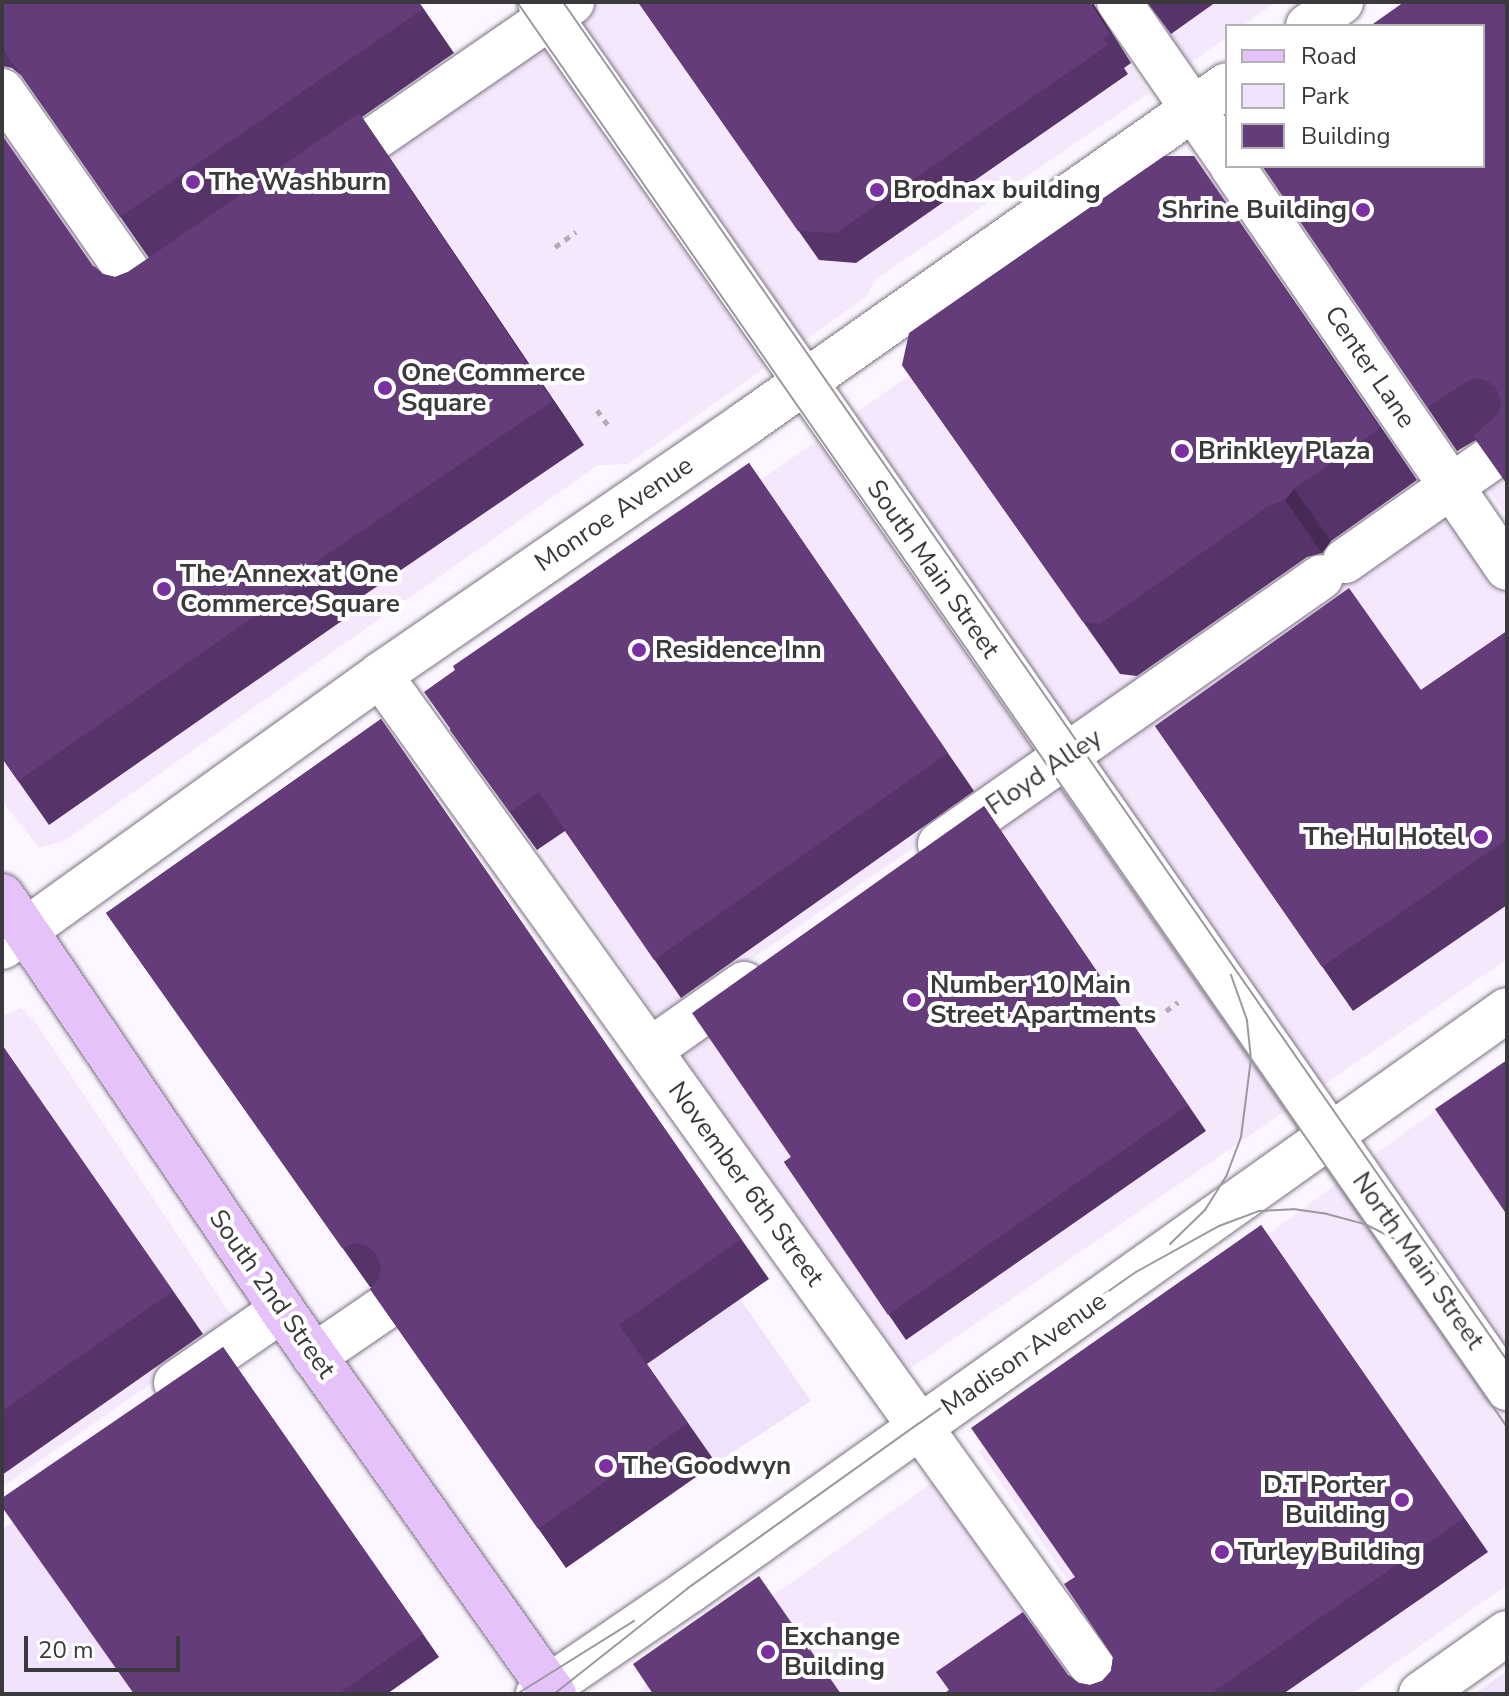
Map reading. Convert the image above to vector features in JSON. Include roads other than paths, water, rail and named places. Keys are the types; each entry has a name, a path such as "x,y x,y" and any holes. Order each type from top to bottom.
{"main road":[{"name":"South 2nd Street","path":"10,924 547,1692"}],"street":[{"path":"1119,2 1210,97 1225,151"},
{"path":"1311,24 1341,2"},
{"path":"298,191 554,7"},
{"name":"South Main Street","path":"554,7 804,382 1328,1135"},
{"path":"2,91 145,296 209,252"},
{"name":"Monroe Avenue","path":"10,924 380,675 1210,97"},
{"name":"Center Lane","path":"1233,168 1507,568"},
{"name":"Floyd Alley","path":"906,869 1507,447"},
{"name":"November 6th Street","path":"380,675 1112,1694"},
{"path":"650,1050 778,960"},
{"name":"Madison Avenue","path":"547,1692 1507,1010"},
{"name":"North Main Street","path":"1328,1135 1507,1388"},
{"path":"314,1356 384,1308"},
{"path":"143,1405 282,1310"},
{"path":"1421,1694 1507,1633"}],"tram line":[{"path":"517,2 1507,1427"},
{"path":"563,2 1507,1360"},
{"path":"1170,1244 1205,1210 1226,1177 1241,1137 1251,1059 1247,1020 1231,975"},
{"path":"554,1694 688,1588 918,1424 1136,1272 1219,1226 1259,1211 1293,1209 1327,1214 1365,1224 1410,1247 1438,1274"},
{"path":"517,1694 634,1621"}],"place":[{"name":"The Washburn","path":"193,182"},
{"name":"Brodnax building","path":"877,190"},
{"name":"Shrine Building","path":"1363,210"},
{"name":"One Commerce Square","path":"385,388"},
{"name":"Brinkley Plaza","path":"1182,451"},
{"name":"The Annex at One Commerce Square","path":"164,589"},
{"name":"Residence Inn","path":"639,650"},
{"name":"The Hu Hotel","path":"1481,837"},
{"name":"Number 10 Main Street Apartments","path":"914,1000"},
{"name":"The Goodwyn","path":"606,1466"},
{"name":"D.T Porter Building","path":"1402,1500"},
{"name":"Turley Building","path":"1222,1552"},
{"name":"Exchange Building","path":"768,1652"}]}
